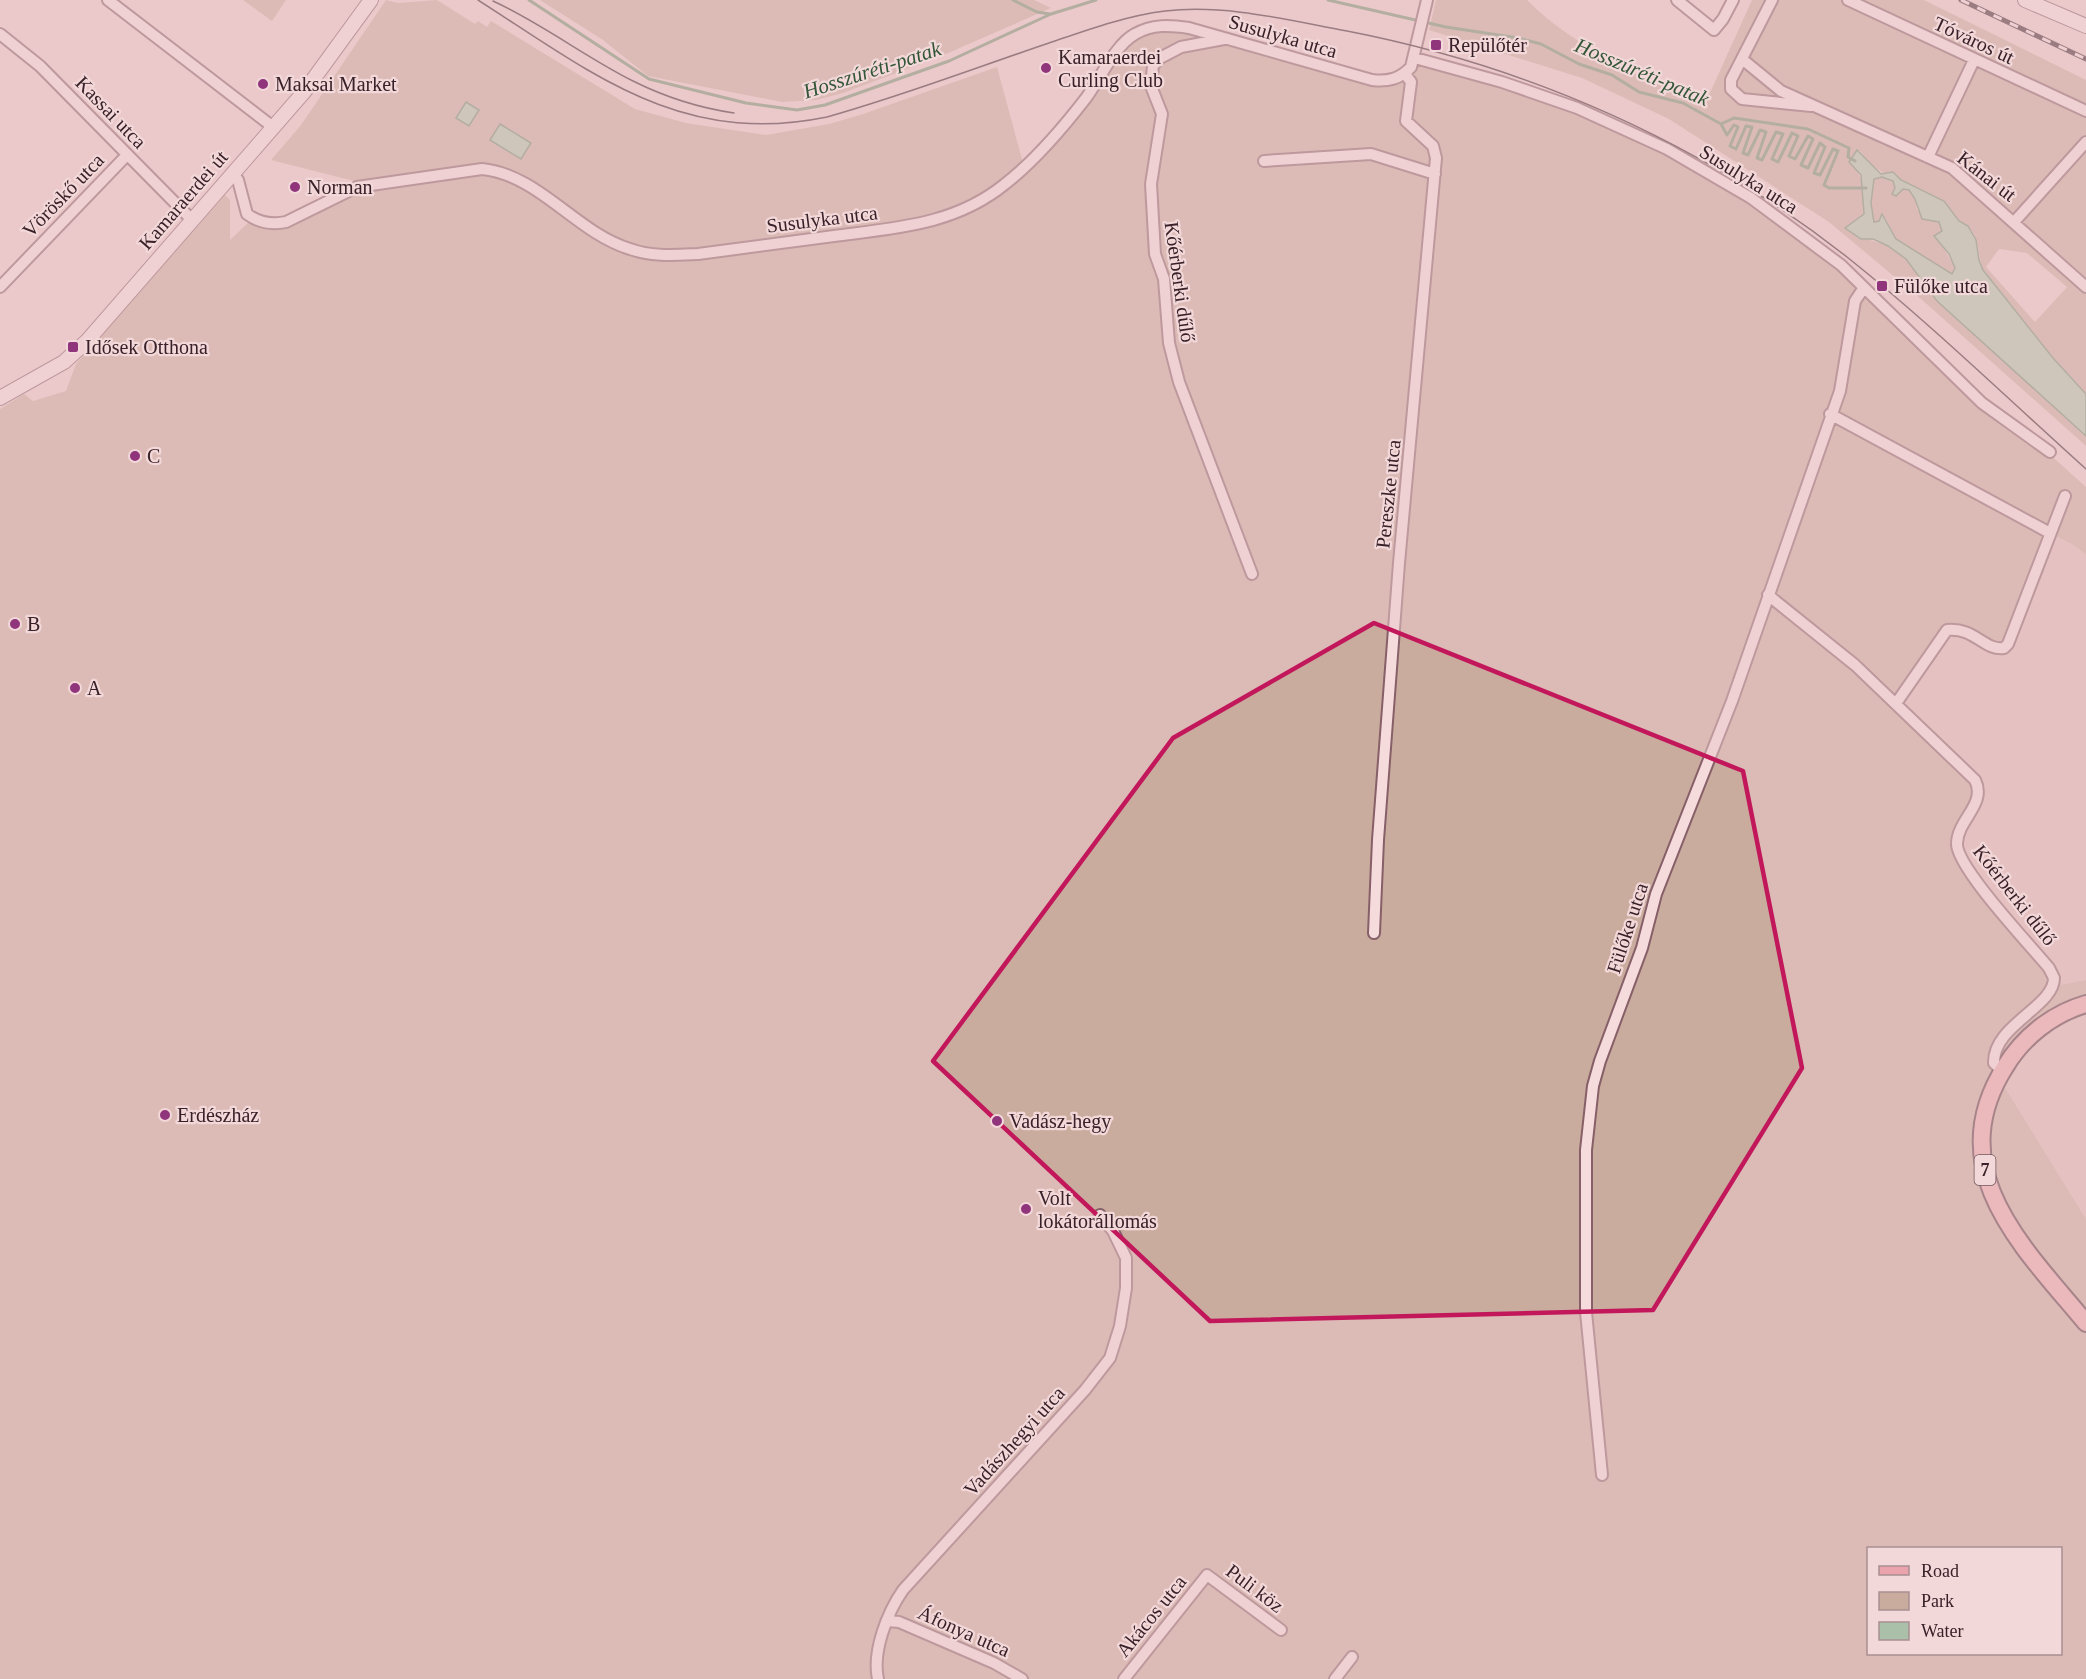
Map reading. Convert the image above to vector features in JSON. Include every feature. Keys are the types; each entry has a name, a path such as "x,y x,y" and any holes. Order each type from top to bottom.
{"main road":[{"name":"7","path":"2086,1004 2061,1013 2033,1033 2018,1048 2002,1071 1989,1101 1982,1138 1983,1157 1992,1196 2014,1234 2086,1323"}],"street":[{"path":"108,0 273,127"},
{"name":"Kamaraerdei út","path":"0,398 64,362 78,350 320,73 371,0"},
{"path":"1677,0 1714,30 1733,0"},
{"path":"1742,59 1772,0"},
{"name":"Tóváros út","path":"1848,0 2086,111"},
{"path":"2025,0 2086,26"},
{"path":"1405,74 1415,58 1426,4"},
{"name":"Susulyka utca","path":"232,173 238,180 247,214 260,221 276,224 286,222 357,188 377,182 482,169 514,177 614,243 630,250 657,254 698,254 892,228 932,221 966,210 1005,185 1047,146 1083,101 1120,47 1135,34 1148,28 1174,26 1227,38 1372,80 1390,80 1405,74"},
{"name":"Kassai utca","path":"0,34 40,66 191,219"},
{"name":"Kőérberki dűlő","path":"1227,38 1181,47 1160,58 1153,66 1151,86 1162,114 1151,184 1155,254 1164,279 1169,343 1179,382 1252,574"},
{"name":"Susulyka utca","path":"1415,58 1502,82 1577,108 1667,149 1751,198 1841,265 1863,289 1920,339 1996,415 2050,452"},
{"name":"Kánai út","path":"1815,106 1742,99 1736,95 1730,85 1742,59 1781,91 1815,106 1952,168 2015,221 2086,287"},
{"path":"1928,157 1974,60"},
{"name":"Pereszke utca","path":"1374,933 1378,840 1399,563 1436,159 1432,146 1406,121 1411,82 1405,74"},
{"path":"2015,221 2086,142"},
{"name":"Vöröskő utca","path":"0,287 127,154"},
{"path":"1264,162 1371,154 1435,174"},
{"name":"Fülőke utca","path":"1602,1475 1586,1312 1586,1150 1593,1086 1642,948 1660,885 1731,701 1839,391 1855,302 1863,289"},
{"path":"1830,414 2050,532"},
{"path":"1897,702 1947,630 1969,632 1991,647 2004,648 2026,602 2065,496"},
{"name":"Kőérberki dűlő","path":"1768,595 1897,702 1975,780 1979,788 1979,796 1959,834 1957,851 1982,888 2049,968 2054,978 2050,992 2013,1025 1997,1050 1994,1063 2002,1071"},
{"name":"Vadászhegyi utca","path":"878,1679 876,1659 897,1598 1078,1398 1110,1358 1120,1326 1127,1270 1121,1245 1100,1215"},
{"name":"Puli köz","path":"1207,1575 1281,1630"},
{"name":"Akácos utca","path":"1124,1679 1207,1575"},
{"name":"Áfonya utca","path":"888,1621 910,1627 994,1663 1022,1679"},
{"path":"1335,1679 1352,1657"}],"highlighted area":[{"path":"1374,623 1743,771 1802,1068 1653,1310 1210,1321 933,1061 1173,738"}],"shaded area":[{"path":"2050,533 2075,546 2086,555 2086,980 2054,986 1962,861 1897,702 1942,634"},
{"path":"2086,1004 2086,1219 1998,1078 2008,1061"}],"green space":[{"path":"243,0 286,0 272,21"},
{"path":"386,0 398,3 437,0 475,24 478,21 487,27 491,21 635,109 686,123 766,135 829,124 863,114 997,67 1023,163 1044,143 1101,70 1140,34 1179,28 1390,80 1415,58 1621,127 1791,226 1965,384 1968,381 2086,487 2086,555 2075,546 2050,533 2004,648 1947,630 1897,702 1979,788 1957,851 2049,968 2054,986 2086,980 2086,996 2060,1006 1999,1078 2086,1219 2086,1679 0,1679 0,409 24,394 33,401 66,391 76,364 225,195 230,200 230,240 249,222 274,226 358,182 271,160 301,125"},
{"path":"540,0 1034,0 1051,8 939,57 843,93 816,100 782,102 648,76 603,40"},
{"path":"1436,0 1527,0 1546,17 1588,47 1704,106 1752,0 1924,0 2086,80 2086,394 2053,358 1983,270 1972,231 1957,219 1945,203 1932,194 1878,169 1860,151 1855,152 1850,162 1862,182 1863,216 1870,240 1888,246 1906,259 1937,301 2086,436 2086,446 1920,298 1829,222 1669,119 1582,78 1429,30","holes":["1999,249 2027,253 2067,287 2035,322 1986,267"]},
{"path":"1882,177 1893,181 1896,195 1903,189 1908,190 1915,199 1917,210 1939,222 1942,231 1940,242 1955,268 1952,275 1896,239 1882,215 1879,221 1874,223 1871,203 1874,178"}],"water":[{"path":"466,102 479,110 469,126 456,118"},
{"path":"500,124 531,143 521,159 490,140"},
{"path":"1857,150 1881,174 1893,172 1901,180 1944,201 1959,221 1968,226 1976,240 1983,270 2053,358 2086,394 2086,436 1937,301 1906,259 1888,246 1873,239 1861,239 1845,228 1864,214 1861,175 1849,162","holes":["1882,177 1893,181 1895,188 1892,194 1896,196 1903,189 1909,190 1922,219 1939,222 1942,231 1934,236 1949,254 1955,268 1952,274 1896,239 1882,214 1879,221 1874,222 1871,203 1874,179"]}],"waterway":[{"name":"Hosszúréti-patak","path":"529,0 649,79 746,103 797,110 825,105 949,61 1051,14 1096,0"},
{"path":"1013,0 1037,12 1050,14"},
{"name":"Hosszúréti-patak","path":"1328,0 1446,27 1518,38 1541,44 1579,64 1612,75 1639,92 1683,103 1721,124 1734,118 1808,129 1849,148 1848,157 1855,161"},
{"path":"1721,124 1727,135 1734,125 1738,127 1730,146 1736,149 1746,126 1752,127 1743,153 1748,155 1760,130 1766,132 1757,158 1762,160 1776,132 1783,134 1772,159 1778,162 1792,133 1798,136 1789,156 1795,159 1808,136 1813,139 1801,165 1808,168 1820,143 1825,147 1814,173 1820,175 1833,149 1838,151 1824,185 1829,188 1866,188"}],"tram line":[{"path":"478,0 600,77 641,97 682,112 727,122 775,124 827,117 911,91 1092,28 1135,16 1188,9 1234,11 1279,18 1415,46 1481,65 1547,88 1610,114 1673,145 1733,179 1791,216 1847,257 1908,308 2086,469"},
{"path":"493,1 645,87 683,101 734,113"}],"railway":[{"path":"1961,0 2086,59"}],"place":[{"name":"Repülőtér","path":"1436,45"},
{"name":"Kamaraerdei Curling Club","path":"1046,68"},
{"name":"Maksai Market","path":"263,84"},
{"name":"Norman","path":"295,187"},
{"name":"Fülőke utca","path":"1882,286"},
{"name":"Idősek Otthona","path":"73,347"},
{"name":"C","path":"135,456"},
{"name":"B","path":"15,624"},
{"name":"A","path":"75,688"},
{"name":"Erdészház","path":"165,1115"},
{"name":"Vadász-hegy","path":"997,1121"},
{"name":"Volt lokátorállomás","path":"1026,1209"}]}
